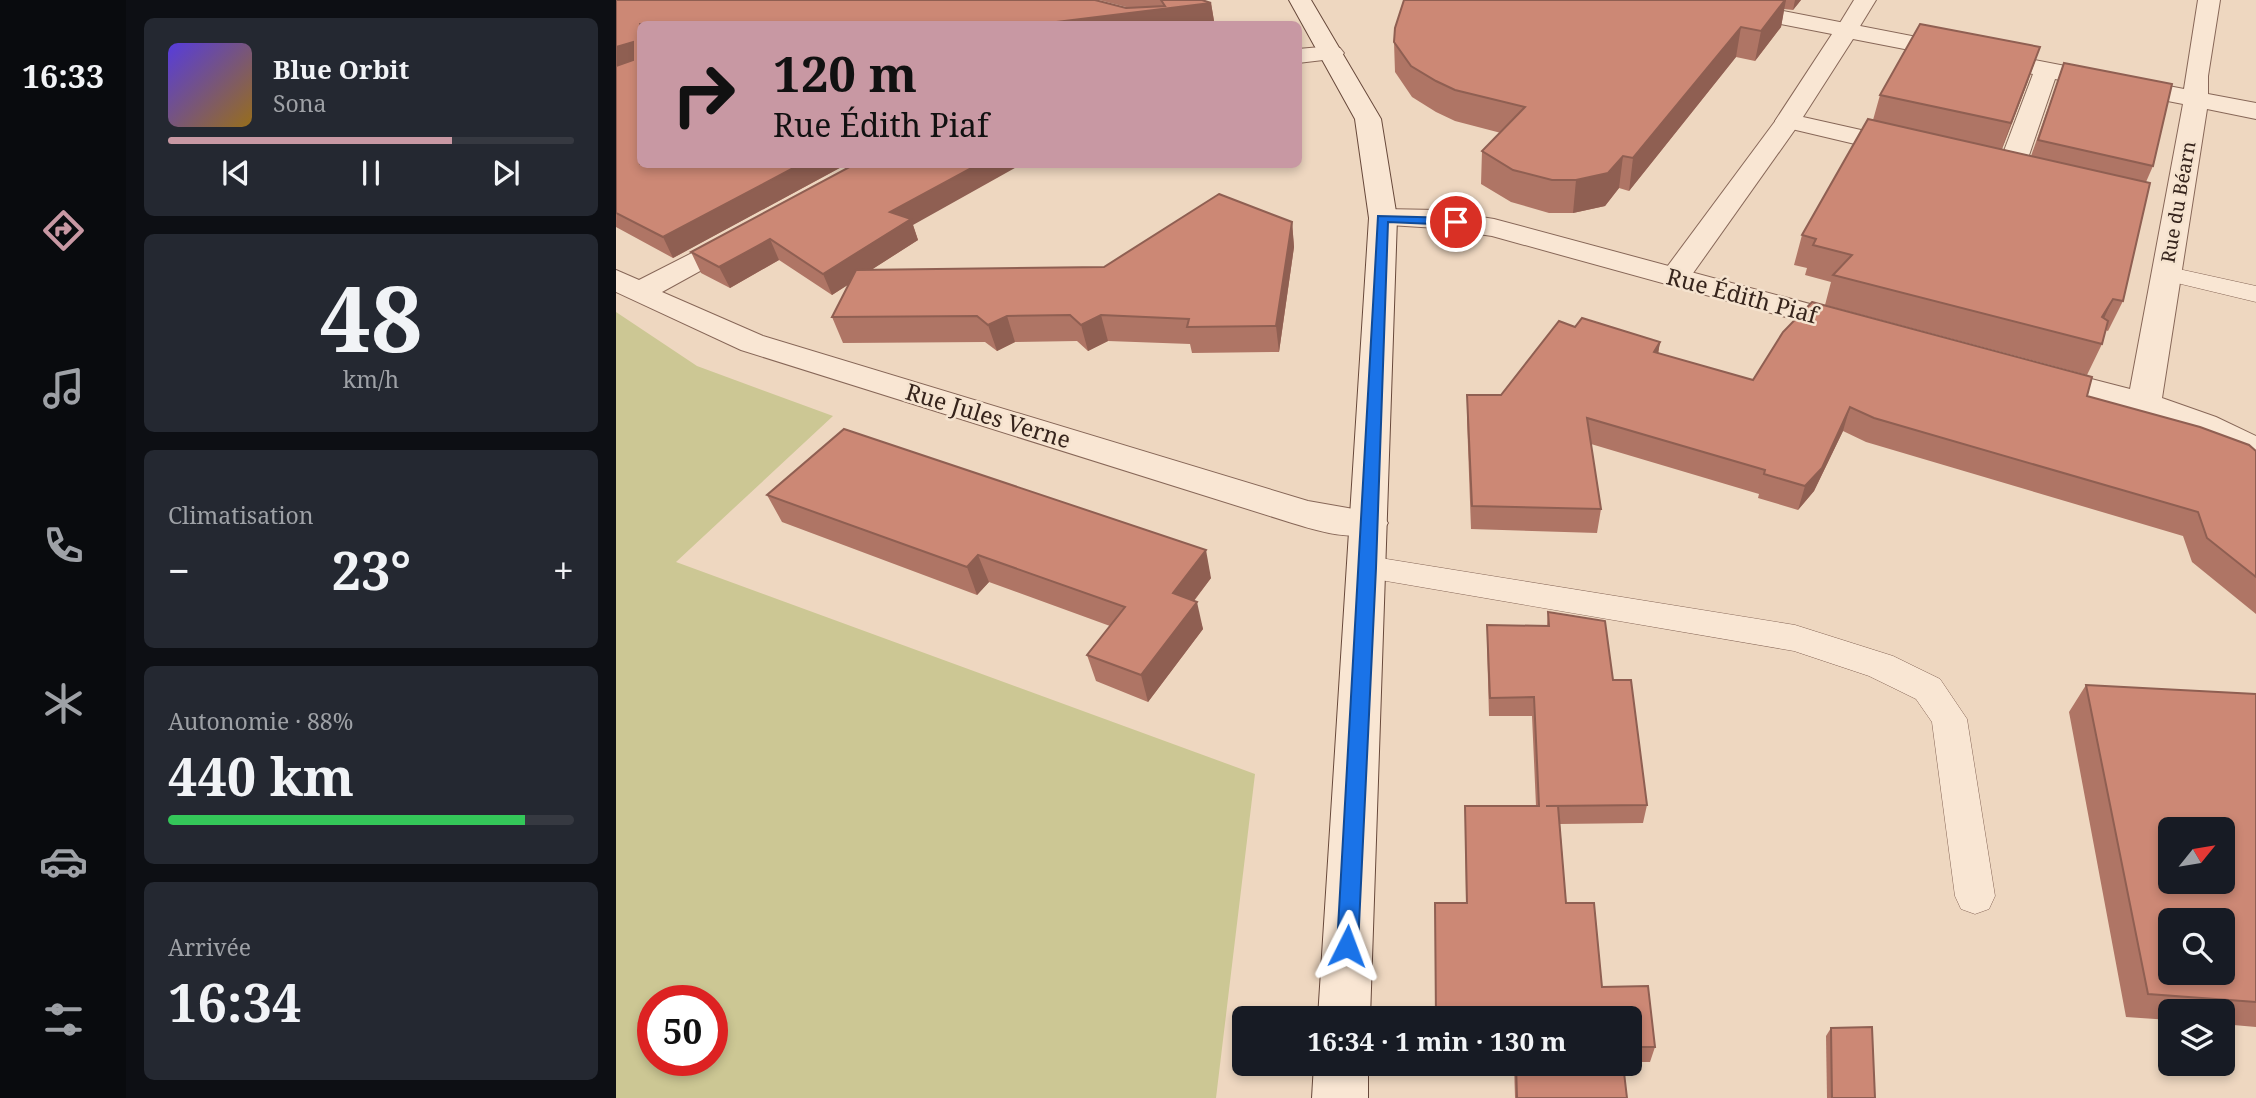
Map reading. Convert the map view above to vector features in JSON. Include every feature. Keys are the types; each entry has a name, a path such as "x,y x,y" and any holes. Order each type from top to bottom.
{"street":[{"path":"1300,0 1368,120 1382,218 1369,545 1345,1006"},
{"path":"1692,0 2256,111"},
{"path":"1675,277 1788,121 1866,0"},
{"name":"Rue du Béarn","path":"2144,404 2165,273 2166,207 2196,99 2196,76 2209,0"},
{"path":"1302,57 1332,53"},
{"path":"2010,172 2046,71"},
{"path":"1788,121 1929,153"},
{"path":"1983,165 2060,183"},
{"name":"Rue Édith Piaf","path":"1382,218 1437,219 1494,228 1884,334"},
{"path":"627,286 768,223"},
{"name":"Rue Jules Verne","path":"627,286 752,343 1305,514 1339,522 1369,545"},
{"path":"2015,369 2144,404 2221,430 2256,451"},
{"path":"1340,1098 1341,1076"}],"lane":[{"path":"2165,273 2256,294"},
{"path":"1369,545 1795,638 1881,666 1928,689 1949,719 1975,896"}],"shaded area":[{"path":"616,312 697,366 833,416 676,562 1255,774 1216,1098 616,1098"}],"building":[{"path":"616,0 1095,0 1126,8 1165,6 1161,0 1202,0 1211,3 1064,21 637,21 637,168 793,168 663,237 616,213 616,66 633,60 633,42 616,47"},
{"path":"1404,0 1785,0 1761,31 1741,27 1633,158 1623,156 1608,173 1576,180 1552,180 1513,170 1482,151 1525,107 1455,90 1411,66 1394,42 1395,28"},
{"path":"1920,24 2040,47 2011,123 1880,95"},
{"path":"2064,63 2172,84 2153,166 2038,140"},
{"path":"1868,119 2150,183 2123,301 2113,299 2102,317 2108,321 2102,344 1833,275 1852,255 1813,245 1816,239 1802,235"},
{"path":"848,168 972,168 890,212 911,219 823,274 770,239 719,267 691,252"},
{"path":"1219,194 1292,222 1276,326 1187,327 1189,319 1101,315 1081,325 1070,315 1007,316 988,325 977,316 832,317 856,270 1104,267"},
{"path":"1812,302 2092,377 2087,396 2200,427 2249,445 2256,451 2256,577 2207,538 2198,512 1874,418 1850,407 1822,468 1805,486 1764,474 1765,470 1587,418 1601,509 1472,506 1467,395 1501,395 1559,321 1575,327 1582,318 1660,342 1654,352 1753,380 1783,332"},
{"path":"844,429 1206,550 1173,593 1197,602 1141,675 1087,655 1125,607 978,555 967,567 767,495"},
{"path":"1548,612 1605,621 1613,680 1631,680 1647,805 1546,806 1558,806 1566,903 1594,903 1602,987 1648,986 1655,1047 1642,1047 1642,1006 1436,1006 1435,903 1467,903 1465,806 1539,806 1534,697 1490,698 1487,625 1549,626"},
{"path":"2086,685 2256,694 2256,1002 2148,994"},
{"path":"1872,1027 1875,1098 1832,1098 1831,1028"},
{"path":"1516,1076 1624,1076 1627,1098 1517,1098"}],"route":[{"path":"1347,946 1383,262 1382,218 1456,222"}]}
